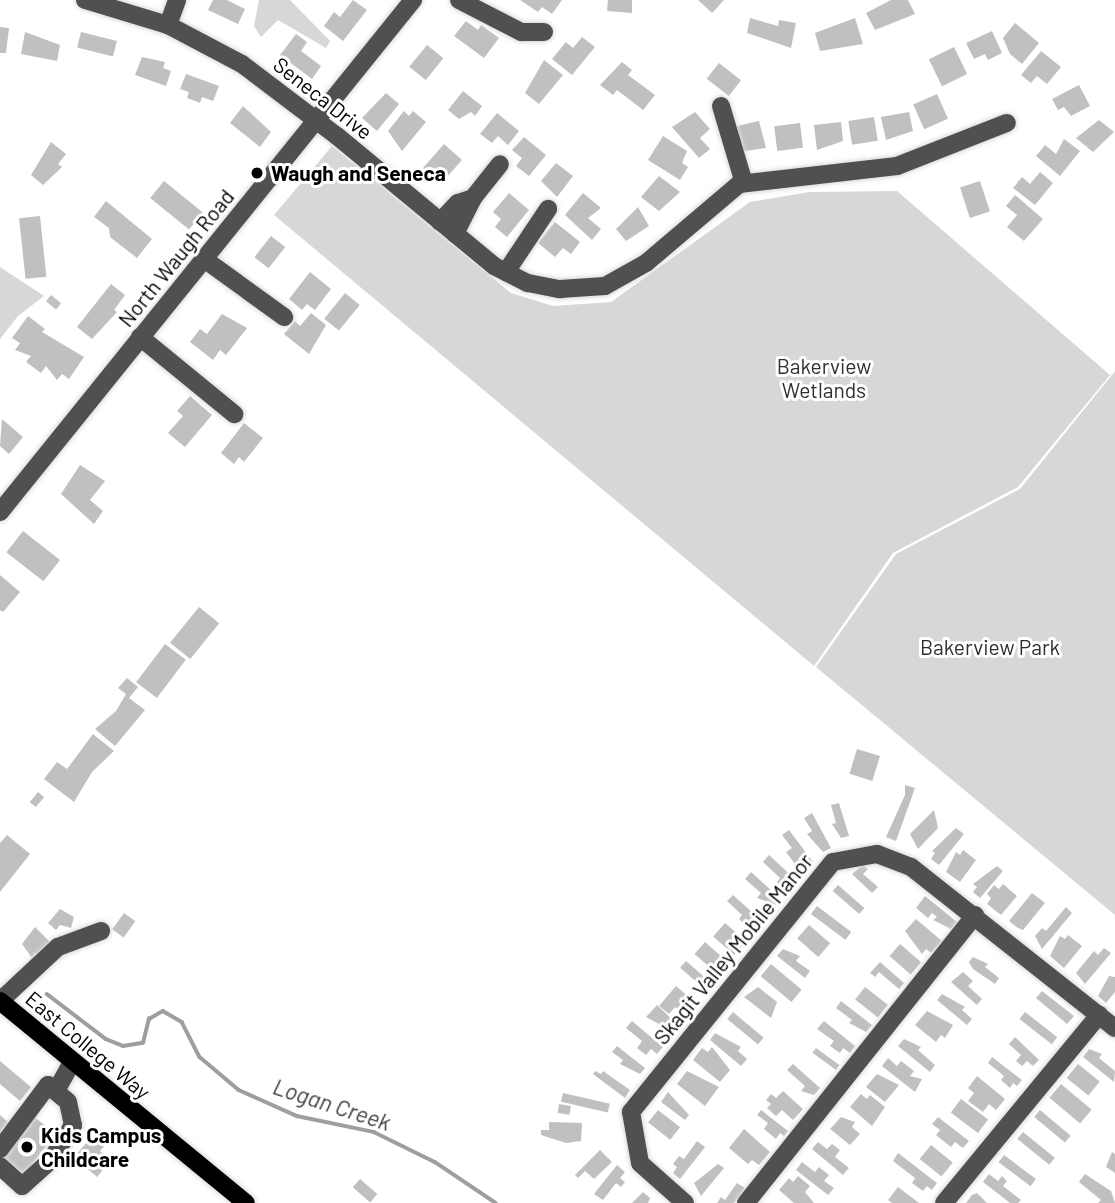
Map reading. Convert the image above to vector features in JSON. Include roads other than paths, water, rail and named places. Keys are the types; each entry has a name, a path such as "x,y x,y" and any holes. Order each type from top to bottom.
{"main road":[{"name":"East College Way","path":"0,1001 234,1199"}],"street":[{"name":"Seneca Drive","path":"85,0 168,25 242,64 506,272 527,283 560,289 605,286 646,263 717,198 744,183 897,166 1007,123"},
{"path":"168,25 177,0"},
{"name":"North Waugh Road","path":"0,512 413,0"},
{"path":"459,0 521,32 544,32"},
{"path":"721,106 744,183"},
{"path":"455,234 473,198 500,164"},
{"path":"440,222 458,203 473,198"},
{"path":"506,272 548,209"},
{"path":"204,259 284,317"},
{"path":"140,337 234,414"},
{"name":"Skagit Valley Mobile Manor","path":"685,1203 640,1163 631,1112 832,862 877,854 911,867 1115,1028"},
{"path":"746,1203 975,915"},
{"path":"0,1001 58,947 101,931"},
{"path":"944,1203 1099,1015"},
{"path":"56,1091 72,1062"},
{"path":"0,1149 48,1085 68,1102 73,1125 51,1160 22,1186 0,1166"}],"waterway":[{"name":"Logan Creek","path":"47,994 106,1039 123,1046 143,1043 149,1019 163,1011 182,1022 200,1057 239,1090 297,1116 374,1132 435,1162 496,1203"}],"place":[{"name":"Waugh and Seneca","path":"257,173"},
{"name":"Kids Campus Childcare","path":"27,1147"}],"park label":[{"name":"Bakerview Wetlands","path":"824,378"},
{"name":"Bakerview Park","path":"990,647"}]}
